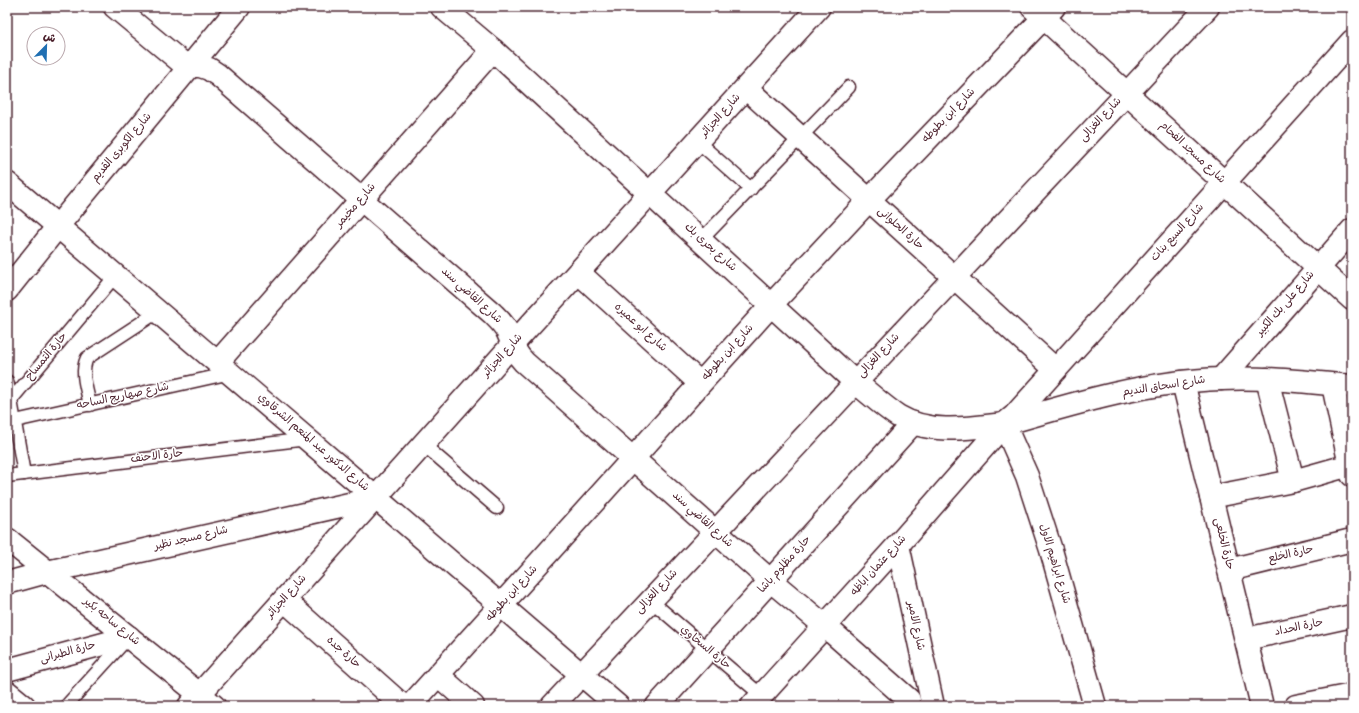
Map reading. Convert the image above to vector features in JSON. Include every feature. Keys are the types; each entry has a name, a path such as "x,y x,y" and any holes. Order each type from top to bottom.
{"street":[{"name":"شارع القاضي سند","path":"115,7 180,61 190,66 200,66 209,69 218,75 492,313 509,333 512,345 524,362 770,581 825,626 907,703"},
{"name":"شارع الكوبرى القديم","path":"7,290 239,7"},
{"name":"شارع بحرى بك","path":"442,7 493,50 772,304 855,382 898,416 913,423 947,428 969,428 1004,424"},
{"name":"شارع الجزائر","path":"201,702 284,600 512,345 819,7"},
{"name":"شارع الغزالى","path":"552,706 1208,7"},
{"name":"شارع مسجد الفحام","path":"1043,11 1127,93 1352,299"},
{"name":"شارع ابن بطوطه","path":"410,706 700,383 1043,11"},
{"name":"شارع السبع بنات","path":"1004,424 1014,416 1352,41"},
{"name":"شارع مخيمر","path":"224,368 361,200 493,50"},
{"name":"حارة الحلوانى","path":"746,88 1055,369"},
{"name":"شارع الدكتور عبد المنعم الشرقاوي","path":"7,183 159,311 618,706"},
{"name":"شارع على بك الكبير","path":"1222,378 1352,230"},
{"name":"شارع ابو عميره","path":"579,273 700,383"},
{"name":"شارع اسحاق النديم","path":"1004,424 1094,399 1183,382 1222,378 1267,379 1343,385"},
{"path":"1267,379 1292,481"},
{"name":"حارة الخلعى","path":"1183,382 1262,706"},
{"path":"1211,497 1351,470 1343,385"},
{"name":"حارة مظلوم باشا","path":"657,706 913,423"},
{"name":"شارع عثمان اباظه","path":"757,700 898,545 1004,424"},
{"name":"شارع ابراهيم الاول","path":"1004,424 1027,476 1051,550 1095,706"},
{"name":"شارع مسجد نظير","path":"7,583 48,572 376,498"},
{"name":"شارع ساحه بكير","path":"7,539 129,637 201,702"},
{"name":"حارة الخلع","path":"1229,570 1352,540"},
{"name":"شارع الامير","path":"898,545 933,706"},
{"name":"حارة جده","path":"284,600 403,706"},
{"name":"حارة الحداد","path":"1246,639 1352,616"},
{"name":"حارة الطبرانى","path":"7,670 129,637"},
{"path":"438,675 474,706"},
{"path":"907,703 927,681"},
{"path":"7,692 24,706"},
{"path":"1296,706 1352,695"}],"lane":[{"path":"701,240 849,87"},
{"path":"698,142 751,189"},
{"name":"حارة التمساح","path":"11,400 116,275"},
{"path":"90,405 83,371 87,358 159,311"},
{"name":"شارع صهاريج الساحه","path":"15,421 90,405 224,368"},
{"path":"7,379 20,388"},
{"path":"7,379 24,474"},
{"name":"حارة الاحنف","path":"7,476 308,439"},
{"path":"424,445 497,508"},
{"name":"حارة السخاوي","path":"650,600 708,650 757,700"},
{"path":"66,706 129,637"}]}
